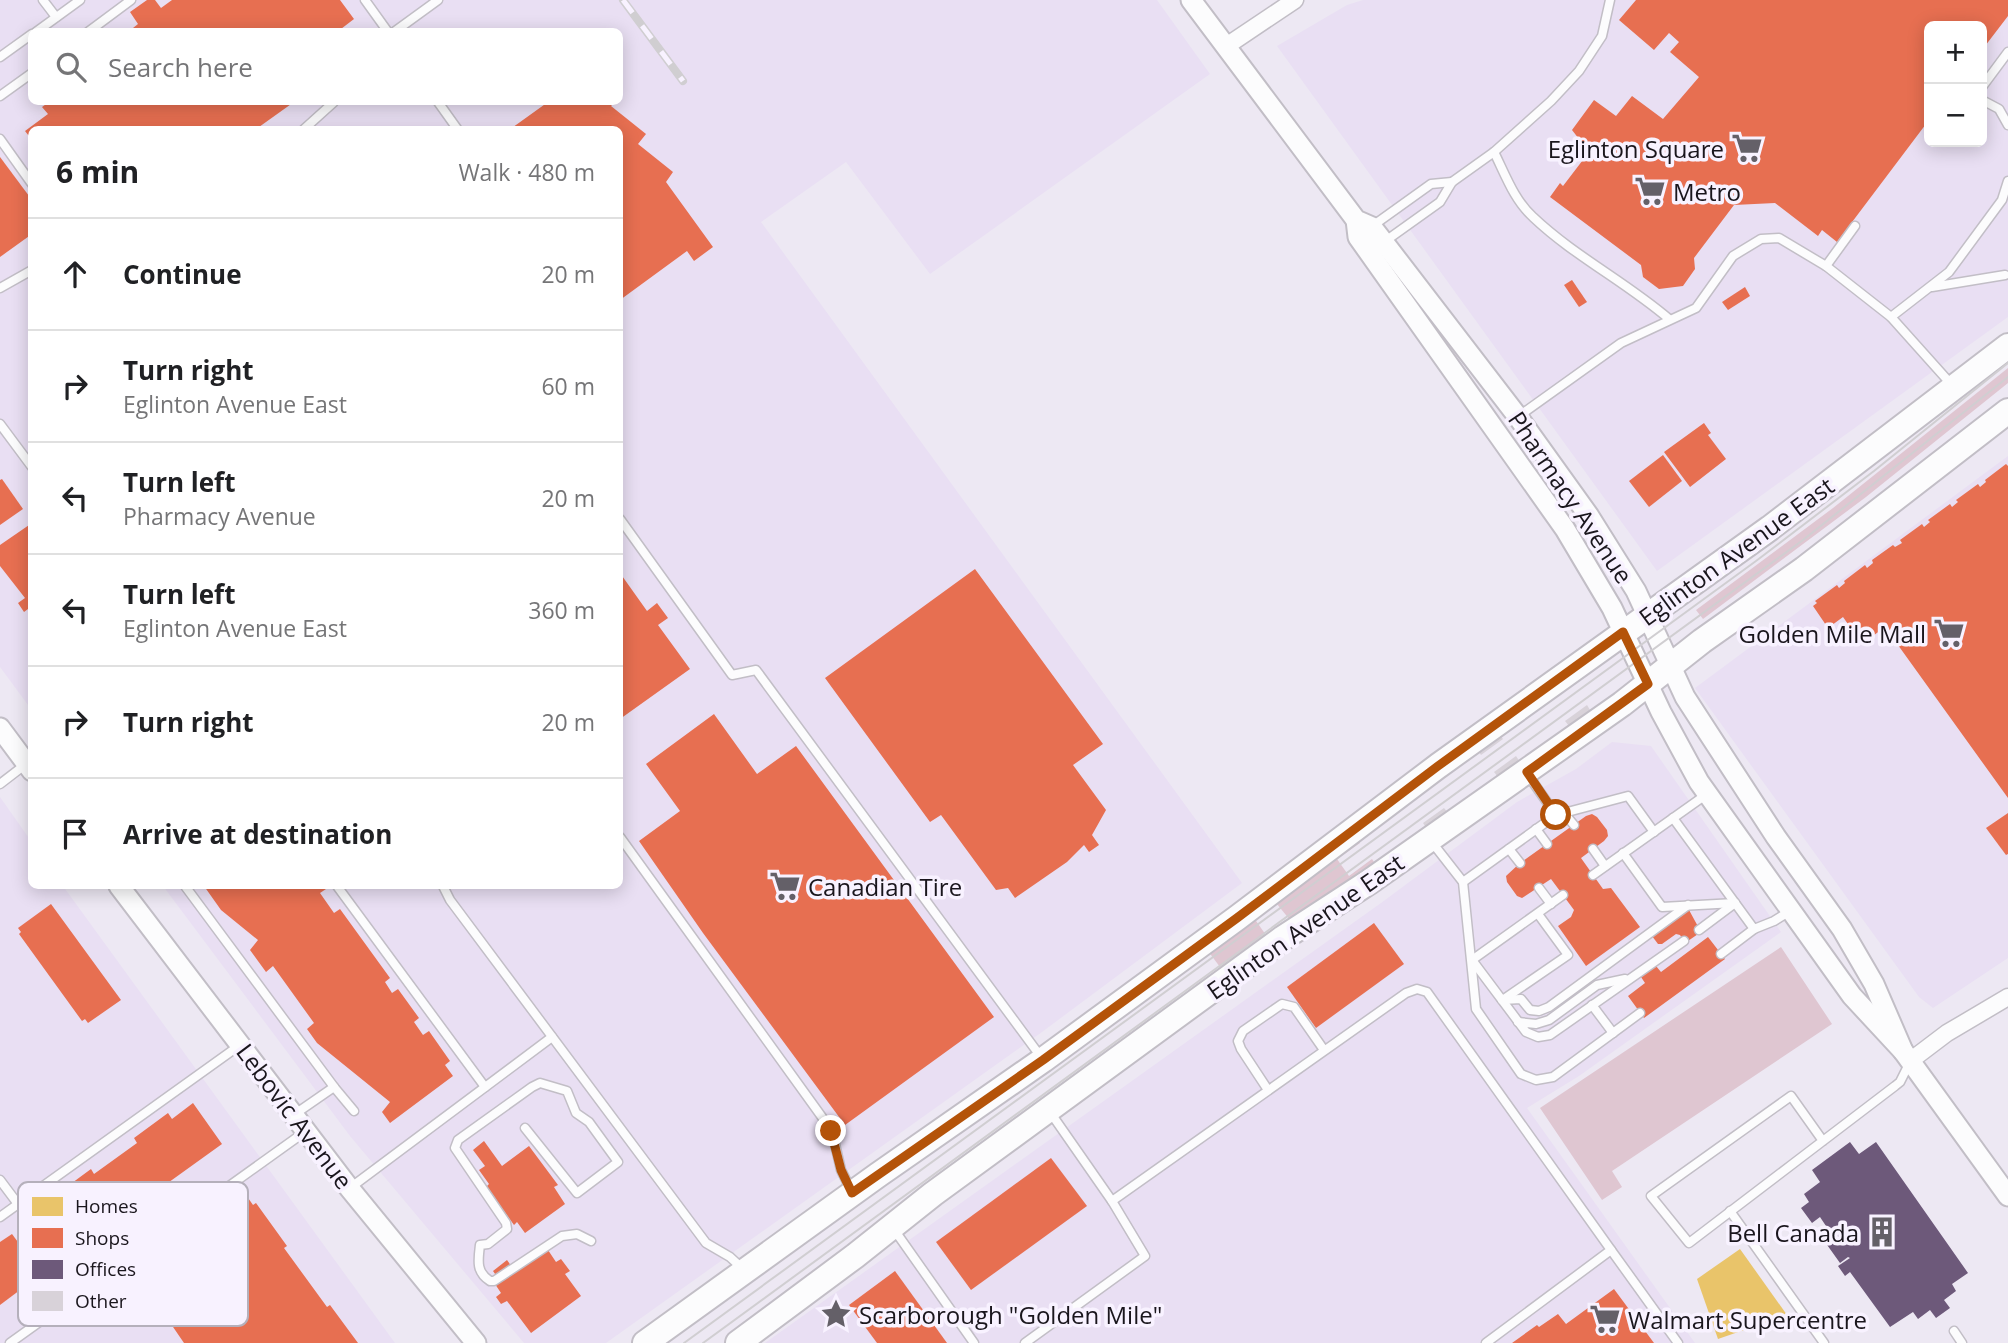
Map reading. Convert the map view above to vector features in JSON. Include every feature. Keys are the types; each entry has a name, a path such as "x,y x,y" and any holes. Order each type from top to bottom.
{"main road":[{"name":"Eglinton Avenue East","path":"645,1343 852,1193 1043,1060 1438,766 1827,485 2008,346"},
{"name":"Eglinton Avenue East","path":"738,1343 892,1228 933,1194 1283,938 1527,772 1648,684 1804,569 2008,411"}],"street":[{"name":"Pharmacy Avenue","path":"1191,0 1368,236 1518,417 1589,516 1636,591 1685,697 1761,814 1842,929 1874,984 1907,1056"},
{"path":"1225,47 1295,0"},
{"name":"Pharmacy Avenue","path":"1368,236 1565,529 1612,608 1699,782 1852,996 1907,1056 2008,1196"},
{"path":"0,727 28,763"},
{"name":"Lebovic Avenue","path":"120,889 350,1189 476,1343"},
{"path":"1907,1056 2008,998"}],"lane":[{"path":"43,0 56,17"},
{"path":"41,28 80,0"},
{"path":"93,28 131,0"},
{"path":"365,0 385,28"},
{"path":"400,28 438,0"},
{"path":"1368,236 1440,202 1452,182 1494,152 1551,101 1579,71 1602,36 1610,0"},
{"path":"0,57 28,37"},
{"path":"1984,84 2008,52"},
{"path":"0,96 28,76"},
{"path":"1987,103 1999,109 2008,125"},
{"path":"307,126 331,105"},
{"path":"440,105 455,126"},
{"path":"0,139 28,178"},
{"path":"1494,152 1515,194 1532,217 1645,299 1668,320"},
{"path":"1891,317 1949,272 2002,200 2008,181"},
{"path":"1368,236 1431,184 1452,182"},
{"path":"1826,266 1855,226"},
{"path":"1518,417 1621,343 1696,308 1732,256 1761,239 1779,238 1826,266 1891,317 1953,387"},
{"path":"0,288 28,272"},
{"path":"1929,288 2005,275"},
{"path":"0,424 28,462"},
{"path":"623,523 732,675 756,670 1043,1060"},
{"path":"0,784 28,767"},
{"path":"1527,772 1560,814 1574,825"},
{"path":"1593,874 1707,794"},
{"path":"1463,882 1560,814 1628,796 1654,832"},
{"path":"1673,818 1754,929"},
{"path":"1536,829 1547,844"},
{"path":"1429,839 1463,882 1476,1009 1521,1074 1536,1080 1553,1077 1640,1013"},
{"path":"623,840 831,1131 841,1170 852,1193"},
{"path":"1509,849 1520,863"},
{"path":"1593,849 1605,866"},
{"path":"1623,853 1662,907 1735,903"},
{"path":"1539,888 1551,904"},
{"path":"187,889 354,1111"},
{"path":"339,889 485,1087"},
{"path":"444,889 450,900 706,1243 730,1257 745,1271"},
{"path":"1472,960 1563,895"},
{"path":"1699,930 1735,903"},
{"path":"1502,1000 1521,999 1530,1010 1539,1011 1549,1007 1688,905"},
{"path":"1721,954 1754,929 1790,911"},
{"path":"1502,1000 1568,955 1538,914"},
{"path":"1472,960 1526,1032 1538,1037 1550,1035 1684,941"},
{"path":"1518,1022 1535,1024 1549,1020 1597,985 1629,979"},
{"path":"1112,1201 1406,993 1417,989 1427,992 1678,1343"},
{"path":"1268,1090 1241,1049 1238,1041 1243,1031 1282,1004 1294,1007 1324,1050"},
{"path":"1592,1005 1613,1033"},
{"path":"350,1189 552,1037"},
{"path":"49,1182 240,1045"},
{"path":"1823,1141 1791,1096 1651,1196 1689,1243 1730,1211 1823,1141 1900,1082 1907,1056"},
{"path":"525,1128 577,1193 618,1162 589,1122 576,1113 567,1091 540,1083 458,1140 454,1148 506,1223 507,1229 488,1244 480,1245 478,1265 482,1276 489,1282 562,1236 577,1234 591,1241"},
{"path":"293,1115 334,1087"},
{"path":"1025,1343 1145,1256 1112,1201 1048,1110"},
{"path":"235,1182 306,1131"},
{"path":"0,1180 18,1204 0,1217"},
{"path":"1730,1211 1824,1343"},
{"path":"892,1228 974,1343"},
{"path":"1486,1343 1611,1250"},
{"path":"10,1343 34,1326"},
{"path":"1954,1331 1962,1343"}],"shaded area":[{"path":"0,0 1157,0 1210,74 930,274 846,162 761,222 1242,883 1042,1032 606,1343 524,1343 350,1136 165,889 623,889 623,126 28,126 28,705 0,667"},
{"path":"1363,0 2008,0 2008,317 1657,571 1277,46 1347,5"},
{"path":"2008,368 2008,383 1866,497 1703,619 1696,610 1833,508"},
{"path":"2008,456 2008,958 1933,1008 1919,997 1695,688"},
{"path":"1612,742 1651,746 1781,932 1579,1076 1527,1108 1695,1343 765,1343 1381,903 1517,802 1576,769"},
{"path":"0,797 28,837 28,889 65,889 395,1343 0,1343"},
{"path":"1355,837 1360,843 1337,859 1349,876 1372,859 1376,865 1290,920 1277,904 1336,860 1334,859"},
{"path":"1254,918 1268,938 1223,971 1208,951"},
{"path":"1781,947 1832,1024 1612,1171 1622,1187 1602,1200 1540,1108"}],"building: Homes":[{"path":"1740,1249 1787,1315 1718,1339 1697,1279"}],"building: Shops":[{"path":"147,0 155,0 161,8 172,0 340,0 354,19 342,28 133,28 138,24 130,12"},
{"name":"Eglinton Square","path":"1636,0 2008,0 2008,16 1987,43 1987,21 1924,21 1924,127 1837,242 1822,230 1818,236 1775,203 1734,205 1694,258 1695,269 1683,286 1659,289 1643,277 1641,265 1550,197 1560,183 1563,186 1589,152 1572,130 1594,100 1616,116 1632,96 1663,119 1699,77 1670,52 1679,42 1669,33 1654,50 1619,20"},
{"path":"290,105 260,126 32,126 48,114 42,107"},
{"path":"544,105 612,105 646,134 638,144 673,172 666,182 713,247 694,261 687,251 623,298 623,126 515,126"},
{"path":"0,157 28,195 28,237 0,257"},
{"path":"1572,280 1587,302 1579,307 1564,285"},
{"path":"1745,287 1750,296 1728,310 1722,302"},
{"path":"1704,423 1711,433 1708,435 1726,459 1690,487 1664,452"},
{"path":"1663,455 1682,481 1649,507 1629,481"},
{"name":"Golden Mile Mall","path":"2006,464 2008,798 1885,627 1862,644 1843,617 1828,628 1813,606 1817,603 1815,601 1837,585 1839,588 1865,565 1867,568 1873,563 1872,560 1893,545 1895,547 1902,543 1900,540 1922,524 1924,527 1930,522 1928,520 1950,504 1952,507 1958,502 1956,500 1978,484 1980,487"},
{"path":"2,479 23,509 0,525 0,480"},
{"path":"28,526 28,609 24,612 18,603 25,598 0,566 0,545"},
{"path":"975,569 1103,744 1073,765 1106,810 1092,835 1099,845 1089,852 1084,845 1067,862 1015,898 1008,888 996,890 941,815 930,822 825,678"},
{"path":"623,577 647,611 657,603 668,618 658,625 690,669 623,717"},
{"name":"Canadian Tire","path":"714,714 757,774 796,746 994,1017 845,1125 703,933 639,841 680,811 646,764"},
{"path":"2008,813 2008,854 2006,855 1986,828"},
{"path":"1592,814 1607,830 1608,836 1581,858 1603,889 1611,888 1640,927 1586,966 1558,926 1571,917 1574,910 1551,879 1522,898 1517,896 1506,876 1520,863"},
{"path":"206,889 326,889 320,893 334,913 340,909 390,978 385,982 392,993 398,989 419,1018 414,1022 423,1035 429,1031 450,1061 445,1065 453,1076 390,1123 382,1112 390,1102 317,1043 307,1029 314,1023 273,966 266,972 250,950 258,940 221,910"},
{"path":"51,904 121,1000 88,1023 85,1019 82,1021 19,934 21,932 18,928"},
{"path":"1684,910 1689,910 1701,932 1685,943 1680,935 1676,934 1658,944 1652,936"},
{"path":"1374,923 1404,964 1316,1028 1287,987"},
{"path":"1708,937 1725,959 1644,1018 1628,996 1645,983 1641,977 1656,966 1661,972"},
{"path":"193,1103 222,1144 169,1182 73,1182 91,1169 94,1174 137,1143 134,1138 168,1113 172,1119"},
{"path":"484,1141 502,1166 529,1146 558,1185 554,1187 565,1204 525,1233 517,1222 514,1225 486,1187 489,1184 479,1170 485,1166 473,1150"},
{"path":"1051,1158 1087,1206 971,1290 936,1242"},
{"path":"248,1198 253,1205 256,1203 287,1246 284,1248 327,1307 330,1305 358,1343 184,1343 172,1326 248,1326"},
{"path":"12,1234 18,1242 18,1292 0,1305 0,1242"},
{"path":"546,1247 556,1262 561,1259 570,1271 565,1274 581,1296 531,1333 507,1301 501,1304 496,1297 501,1293 495,1284 500,1281 493,1271 507,1260 514,1270"},
{"path":"895,1271 947,1343 877,1343 849,1305"},
{"name":"Walmart Supercentre","path":"1614,1289 1654,1343 1512,1343 1558,1314 1566,1324"}],"building: Offices":[{"name":"Bell Canada","path":"1850,1142 1859,1154 1876,1142 1968,1273 1952,1284 1956,1291 1944,1300 1950,1308 1936,1318 1930,1310 1918,1319 1913,1312 1890,1327 1850,1272 1845,1276 1838,1266 1850,1258 1840,1263 1820,1235 1828,1229 1820,1217 1812,1223 1801,1208 1809,1202 1804,1194 1820,1182 1812,1170"}],"building: Other":[{"path":"1587,705 1590,710 1569,726 1565,721"},
{"path":"1498,733 1503,739 1481,755 1477,749"},
{"path":"1516,756 1520,762 1498,777 1494,772"},
{"path":"1444,808 1448,813 1427,829 1423,823"}],"tram line":[{"path":"684,1343 1756,561 1874,471 2008,363"},
{"path":"703,1343 1803,540 2008,377"}],"railway":[{"path":"623,0 683,81"}],"place":[{"name":"Eglinton Square","path":"1747,148"},
{"name":"Metro","path":"1650,191"},
{"name":"Golden Mile Mall","path":"1949,633"},
{"name":"Canadian Tire","path":"785,886"},
{"name":"Bell Canada","path":"1882,1232"},
{"name":"Scarborough \"Golden Mile\"","path":"836,1314"},
{"name":"Walmart Supercentre","path":"1605,1319"}],"route":[{"path":"831,1131 841,1170 852,1193 1043,1060 1623,632 1648,684 1527,772 1556,815"}]}
